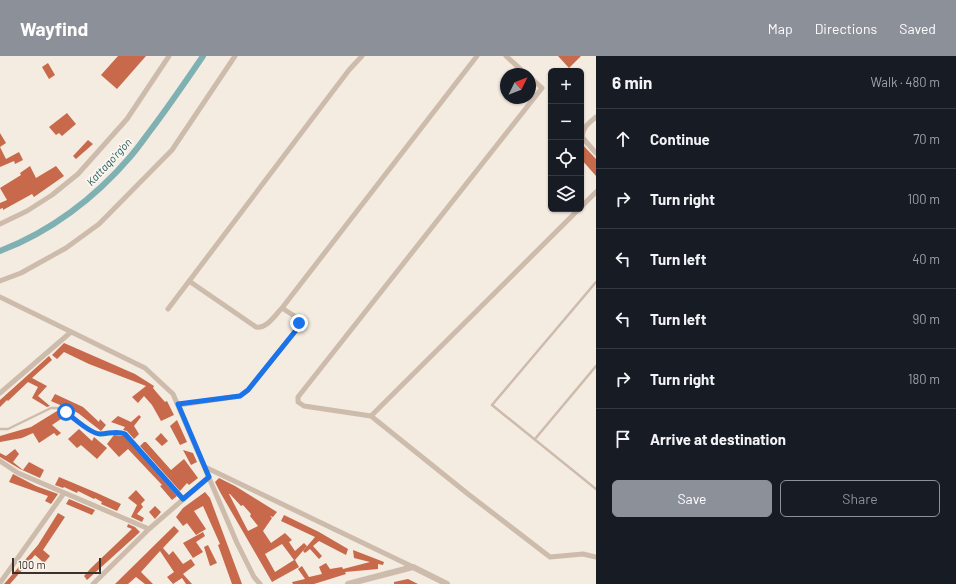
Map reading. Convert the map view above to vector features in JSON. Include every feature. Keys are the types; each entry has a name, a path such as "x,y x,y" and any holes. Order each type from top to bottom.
{"street":[{"path":"0,224 27,211 52,195 78,174 126,119 169,56"},
{"path":"0,281 21,273 66,248 99,224 172,150 235,56"},
{"path":"168,309 349,70 362,56"},
{"path":"189,281 256,327 261,328 266,325 282,308 477,56"},
{"path":"506,56 519,68"},
{"path":"536,82 542,88 536,96"},
{"path":"529,104 298,397 298,402 304,406 371,416 468,494 550,557 583,554 596,557"},
{"path":"596,117 586,125 582,133 582,137 596,152"},
{"path":"584,203 596,192"},
{"path":"371,416 575,212"},
{"path":"0,297 145,368 173,394 237,543 254,577 260,584"},
{"path":"178,404 240,396 248,390 297,329 299,323 296,317 282,308"},
{"path":"0,394 71,332"},
{"path":"0,461 18,473 149,529"},
{"path":"205,467 447,584"},
{"path":"93,584 149,529 209,477"},
{"path":"0,582 64,493"},
{"path":"348,584 413,567"}],"lane":[{"path":"596,282 492,405 596,489"},
{"path":"535,439 596,366"},
{"path":"0,429 8,429 51,408 58,408 92,431 100,434 119,431 125,434 183,499"}],"building":[{"path":"118,56 146,56 117,89 101,75"},
{"path":"558,56 581,56 569,68"},
{"path":"48,63 55,75 49,79 42,67"},
{"path":"67,113 76,124 62,136 59,133 56,135 49,127"},
{"path":"0,133 6,143 0,147"},
{"path":"88,140 93,144 76,159 73,156"},
{"path":"584,146 596,159 596,176 584,162"},
{"path":"0,147 6,159 19,152 23,160 15,164 14,161 0,167"},
{"path":"30,166 36,178 56,166 64,176 34,197 32,194 3,210 3,208 0,209 0,203 7,200 0,188 21,175 20,173"},
{"path":"64,343 135,374 154,386 153,388 158,394 165,402 167,401 174,415 161,421 152,405 144,396 138,403 132,397 146,386 89,364 64,352 57,359 52,355"},
{"path":"49,356 52,360 32,378 47,386 38,396 50,406 47,407 32,398 38,387 28,382 0,407 0,400"},
{"path":"55,394 83,407 99,422 100,419 106,425 101,431 78,413 51,401"},
{"path":"57,411 64,417 52,425 61,433 57,436 54,433 39,443 33,433 22,438 0,442 0,436 31,427"},
{"path":"139,415 141,417 134,426 139,434 134,439 127,431 123,430 125,427 111,422 118,416 131,422"},
{"path":"177,420 187,442 180,445 170,426"},
{"path":"79,429 92,441 94,437 107,448 97,459 81,445 77,448 68,439"},
{"path":"161,433 168,441 162,446 155,439"},
{"path":"114,435 124,436 177,496 172,500 160,486 162,485 128,449 119,457 107,444"},
{"path":"146,442 171,470 184,459 198,478 189,485 187,483 180,491 140,446"},
{"path":"15,449 19,454 13,462 23,470 29,462 44,470 40,478 20,469 0,457 0,453 6,456"},
{"path":"183,450 193,453 197,462 191,465"},
{"path":"13,474 36,486 58,494 51,504 45,501 48,496 9,482"},
{"path":"59,477 121,504 117,511 101,504 102,502 95,498 94,499 78,491 77,493 55,485"},
{"path":"219,478 277,512 273,517 270,516 272,518 263,531 271,543 285,533 292,540 289,542 295,551 304,543 307,546 295,560 299,567 272,582 215,482","holes":["229,494 241,506 243,505 251,514 250,516 258,526 248,531","282,544 294,560 275,572 265,554"]},
{"path":"136,490 145,500 141,504 143,507 137,514 144,518 142,522 131,517 137,505 128,498"},
{"path":"205,492 210,498 242,584 232,584 218,545 220,544 203,506 194,511 206,529 196,535 187,523 183,526 176,517 183,508"},
{"path":"69,499 95,510 92,515 66,504"},
{"path":"155,506 161,512 155,519 149,512"},
{"path":"58,513 65,517 43,550 50,556 44,563 35,555 10,584 4,584 38,545"},
{"path":"284,515 319,532 348,549 346,555 319,541 313,546 322,556 319,559 310,549 305,553 303,551 315,537 281,521"},
{"path":"128,524 135,527 140,532 87,580 84,576 91,568 132,529 127,527"},
{"path":"174,526 179,531 163,548 169,555 173,551 183,564 191,559 195,565 183,574 192,584 186,584 182,578 173,584 167,577 174,572 160,551 141,572 153,584 145,584 136,577 128,584 115,584"},
{"path":"203,532 205,536 196,542 203,552 193,558 183,543"},
{"path":"208,545 217,563 210,566 204,547"},
{"path":"353,550 384,562 383,565 378,564 378,569 345,572 346,574 314,584 293,584 292,582 305,579 298,569 302,566 309,577 322,574 319,567 326,563 330,569 342,567 343,569 370,562 354,558"},
{"path":"408,579 418,584 394,584 394,582"}],"waterway":[{"name":"Kattaqo'rg'on","path":"0,251 19,243 54,224 87,200 102,186 138,147 171,103 203,56"}],"route":[{"path":"66,412 92,431 100,434 119,431 125,434 183,499 209,477 178,404 240,396 248,390 297,329 299,323"}]}
